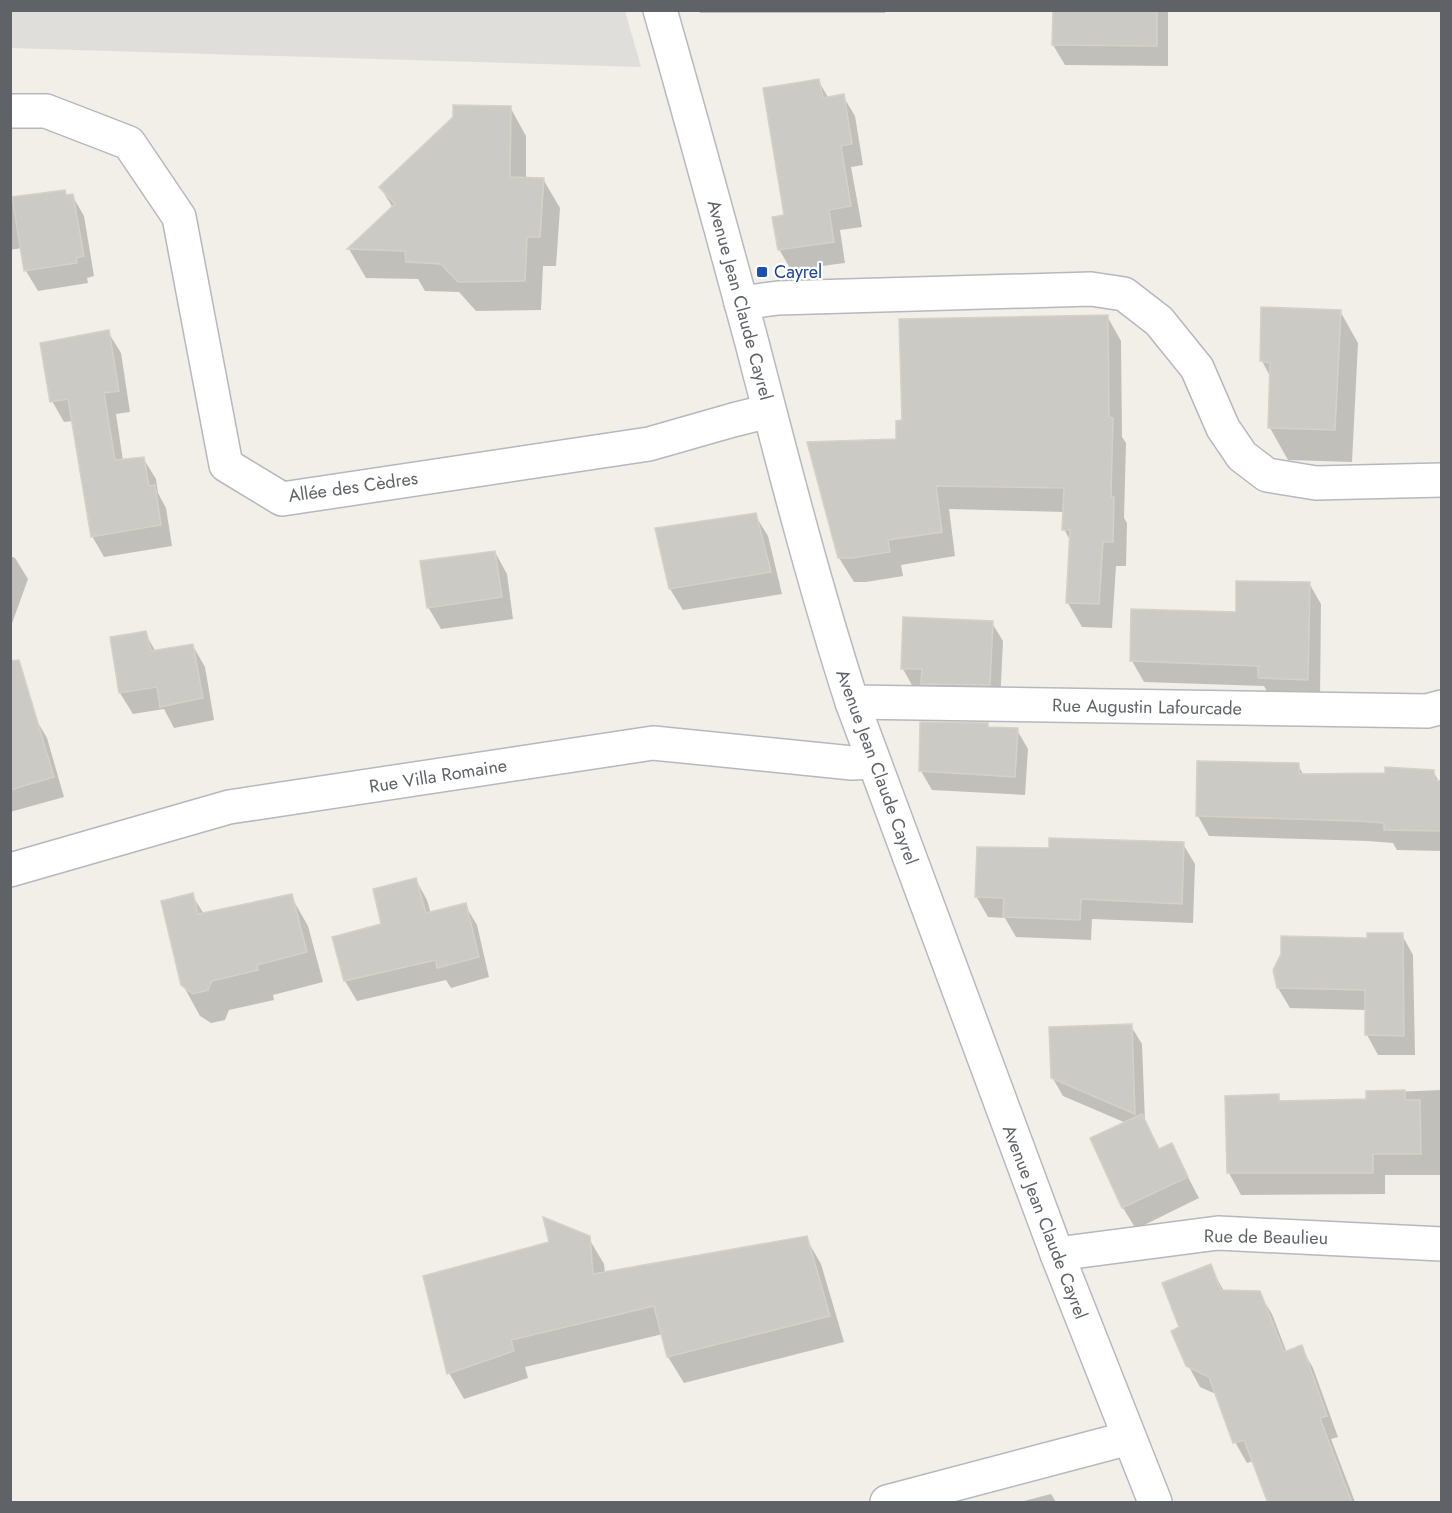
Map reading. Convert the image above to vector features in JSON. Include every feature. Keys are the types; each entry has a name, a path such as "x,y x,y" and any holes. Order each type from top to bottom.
{"street":[{"name":"Avenue Jean Claude Cayrel","path":"660,10 839,663 1056,1254 1155,1503"},
{"name":"Allée des Cèdres","path":"10,111 46,111 129,143 179,217 226,465 282,499 649,444 769,411"},
{"path":"741,303 778,298 1091,289 1124,294 1159,321 1197,368 1222,428 1242,456 1268,475 1316,483 1442,480"},
{"name":"Rue Augustin Lafourcade","path":"852,702 1427,711 1442,707"},
{"name":"Rue Villa Romaine","path":"10,870 230,807 653,743 852,763 874,762"},
{"name":"Rue de Beaulieu","path":"1056,1254 1218,1233 1442,1244"},
{"path":"887,1503 1129,1438"}],"shaded area":[{"path":"11,11 625,11 641,67 11,48"}],"building":[{"path":"1053,10 1157,10 1157,46 1052,45"},
{"path":"819,79 823,98 844,94 852,144 841,146 851,206 829,210 834,242 778,250 772,217 784,215 763,88"},
{"path":"453,105 511,106 510,177 544,178 540,237 527,237 525,281 458,282 441,264 406,262 405,251 347,249 395,204 379,187 453,117"},
{"path":"65,190 66,195 73,194 84,256 76,258 77,263 24,271 12,197"},
{"path":"1261,307 1341,310 1335,430 1268,428 1270,363 1260,361"},
{"path":"1108,315 1109,417 1113,418 1111,497 1114,497 1113,542 1103,542 1099,604 1066,603 1070,530 1062,530 1064,488 936,486 942,532 888,540 890,552 838,558 807,442 896,439 896,421 902,420 899,319"},
{"path":"109,330 119,391 104,393 115,460 144,457 149,486 155,485 161,525 91,537 68,399 50,402 40,343"},
{"path":"756,513 771,572 669,589 655,528"},
{"path":"495,551 502,597 427,608 420,561"},
{"path":"1236,581 1310,582 1308,680 1258,678 1258,666 1130,661 1131,609 1236,612"},
{"path":"903,617 993,621 990,685 921,684 922,669 901,669"},
{"path":"146,631 151,651 193,644 203,698 160,707 157,687 119,693 110,637"},
{"path":"19,660 54,777 10,790 10,661"},
{"path":"920,722 988,723 988,727 1018,728 1015,777 919,771"},
{"path":"1197,761 1299,763 1299,774 1385,773 1385,767 1434,770 1434,780 1442,781 1442,831 1384,830 1384,823 1356,821 1196,816"},
{"path":"1049,838 1184,842 1182,904 1081,899 1080,920 1003,917 1004,898 975,897 977,847 1049,848"},
{"path":"416,878 426,913 466,903 479,957 437,968 436,960 344,981 332,937 381,924 373,889"},
{"path":"193,893 198,914 292,894 307,952 257,965 258,970 212,981 208,990 193,994 181,985 161,901"},
{"path":"1367,933 1403,933 1404,1036 1365,1035 1365,990 1277,988 1273,970 1281,954 1281,936 1367,938"},
{"path":"1132,1024 1135,1114 1051,1078 1049,1027"},
{"path":"1405,1090 1405,1100 1420,1100 1421,1154 1373,1154 1373,1173 1227,1173 1225,1096 1279,1094 1279,1101 1366,1099 1366,1091"},
{"path":"1142,1114 1159,1149 1172,1143 1188,1177 1122,1208 1090,1138"},
{"path":"543,1217 590,1236 593,1274 807,1236 830,1316 667,1357 654,1306 511,1340 514,1351 447,1374 423,1276 549,1242"},
{"path":"1211,1264 1221,1290 1260,1291 1284,1352 1302,1345 1327,1416 1320,1418 1352,1503 1268,1503 1244,1440 1233,1443 1209,1377 1186,1366 1171,1331 1179,1327 1162,1283"}],"place":[{"name":"Cayrel","path":"762,272"}]}
